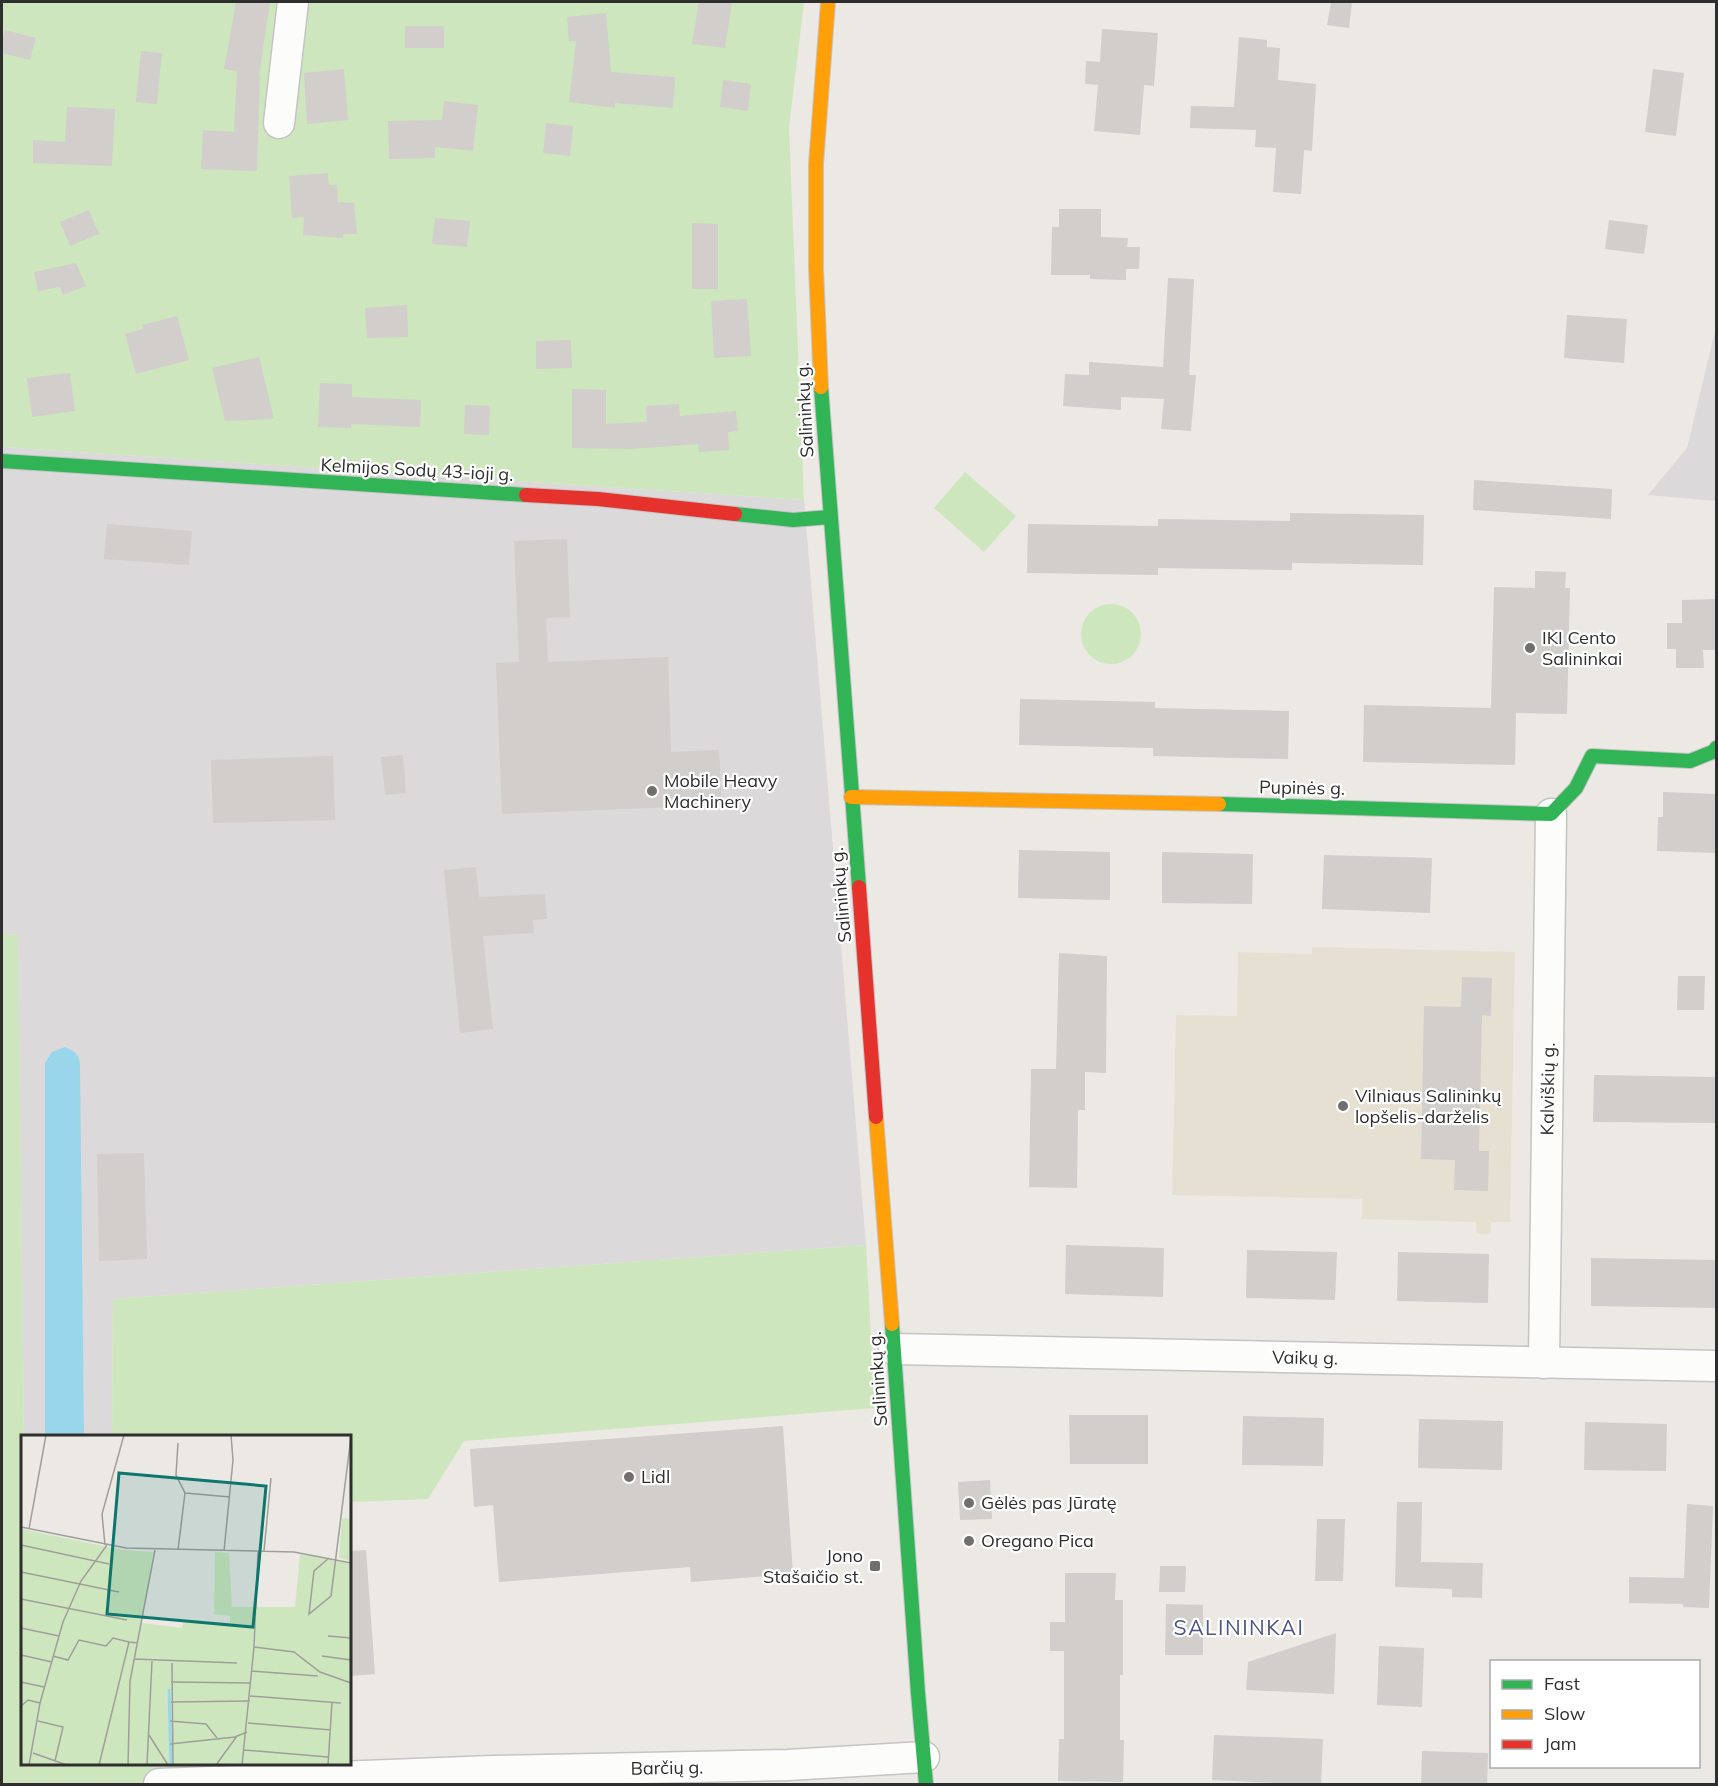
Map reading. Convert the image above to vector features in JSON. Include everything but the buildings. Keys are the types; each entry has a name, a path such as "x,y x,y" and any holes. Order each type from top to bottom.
{"main road":[{"name":"Salininkų g.","path":"828,2 816,164 815,214 821,392 925,1771"},
{"name":"Kelmijos Sodų 43-ioji g.","path":"2,461 598,499 793,520 830,518"},
{"path":"1551,814 1576,788 1592,756 1690,761 1715,751 1716,748"},
{"name":"Pupinės g.","path":"851,797 1313,806 1551,814"}],"street":[{"path":"279,123 293,2"},
{"name":"Kalviškių g.","path":"1544,1363 1551,814"},
{"name":"Vaikų g.","path":"894,1349 1716,1366"},
{"name":"Barčių g.","path":"159,1785 492,1771 788,1766 925,1771"}],"shaded area":[{"path":"1716,327 1716,501 1648,495 1687,448"},
{"path":"2,447 804,500 866,1245 113,1299 112,1435 24,1435 18,935 2,934"},
{"name":"Vilniaus Salininkų lopšelis-darželis","path":"1312,947 1515,952 1510,1222 1491,1222 1490,1234 1477,1234 1476,1222 1362,1219 1362,1199 1172,1195 1176,1015 1237,1016 1238,952 1312,954"}],"green space":[{"path":"2,2 804,2 789,127 804,500 2,447"},
{"path":"965,472 1016,516 984,552 934,508"},
{"path":"1111,604 1128,609 1136,617 1141,634 1136,651 1128,659 1111,664 1094,659 1086,651 1081,634 1086,617 1094,609"},
{"path":"2,934 18,935 24,1435 21,1435 21,1765 243,1765 243,1784 2,1784"},
{"path":"866,1245 875,1408 464,1441 428,1499 351,1502 351,1435 112,1435 113,1299"}],"water":[{"path":"65,1047 75,1053 80,1063 84,1435 45,1435 45,1063 52,1052"}],"traffic: fast":[{"path":"821,387 859,887"},
{"path":"2,461 526,495"},
{"path":"735,514 793,520 830,517"},
{"path":"1219,804 1551,814 1576,788 1592,756 1690,761 1715,751 1716,748"},
{"path":"892,1324 926,1784"}],"traffic: slow":[{"path":"821,387 816,268 816,164 828,2"},
{"path":"851,797 1219,804"},
{"path":"876,1117 892,1324"}],"traffic: jam":[{"path":"526,495 598,499 735,514"},
{"path":"859,887 876,1117"}],"place":[{"name":"IKI Cento Salininkai","path":"1530,648"},
{"name":"Mobile Heavy Machinery","path":"652,791"},
{"name":"Vilniaus Salininkų lopšelis-darželis","path":"1343,1106"},
{"name":"Lidl","path":"629,1477"},
{"name":"Gėlės pas Jūratę","path":"969,1503"},
{"name":"Oregano Pica","path":"969,1541"},
{"name":"Jono Stašaičio st.","path":"875,1566"}],"district":[{"name":"SALININKAI","path":"1239,1628"}]}
